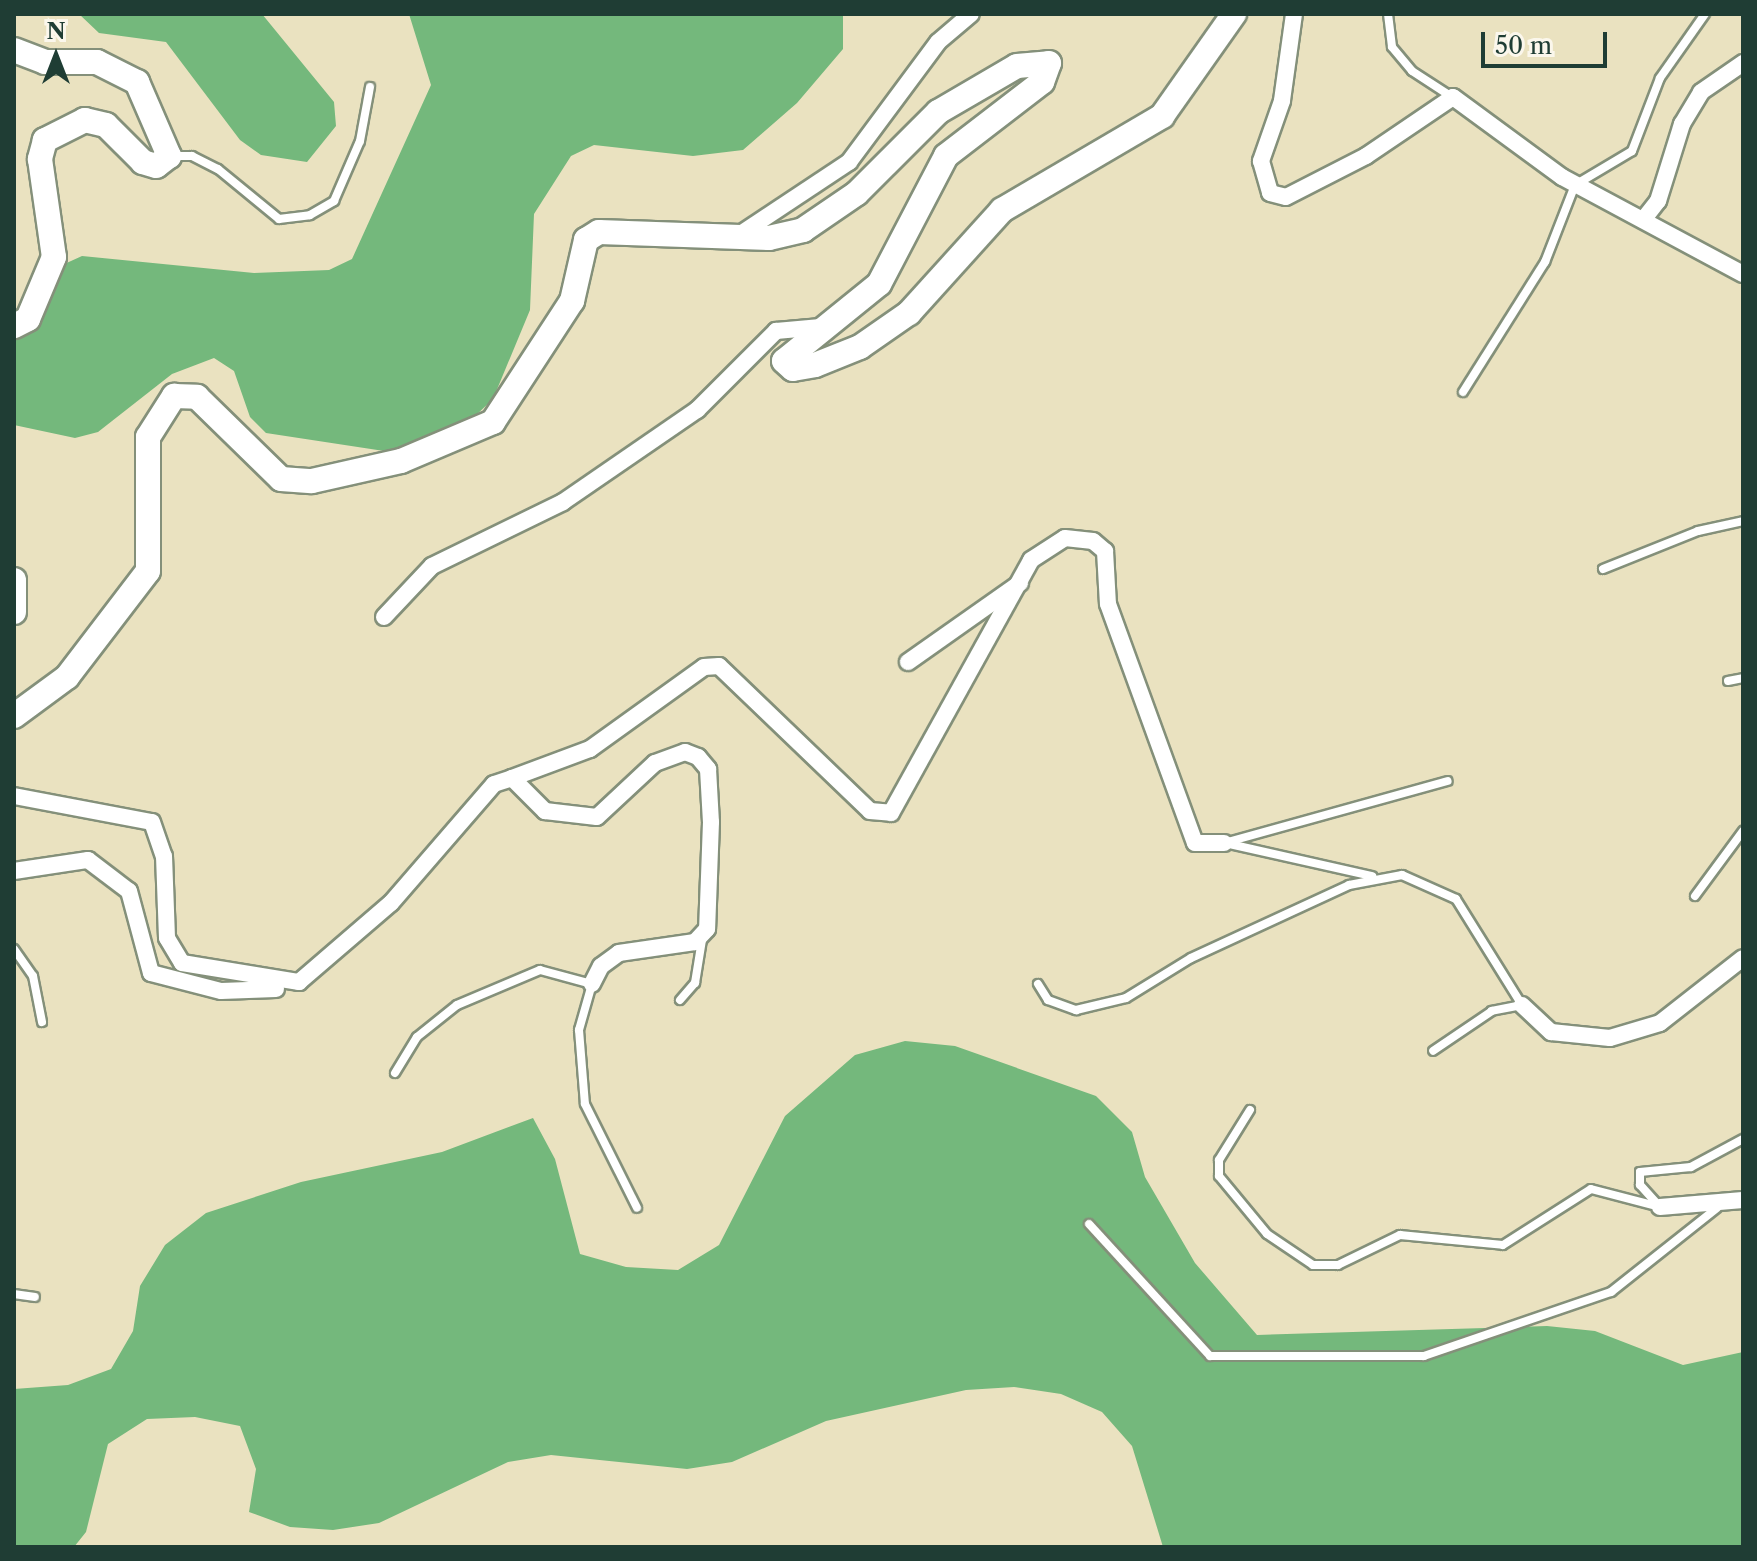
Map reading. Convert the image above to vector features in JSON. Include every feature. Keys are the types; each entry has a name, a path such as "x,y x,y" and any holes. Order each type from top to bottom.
{"street":[{"path":"734,238 849,162 938,42 971,14"},
{"path":"14,716 67,677 148,571 148,437 164,402 197,397 281,479 312,481 386,466 493,422 572,301 586,240 631,230 734,238 803,230 857,193 938,112 1017,66 1049,63 1042,82 946,156 893,266 789,352 785,367 860,347 909,313 1002,210 1162,116 1234,14"},
{"path":"1294,14 1282,101 1261,161 1270,193 1286,197 1366,156 1453,97 1575,185 1743,274"},
{"path":"14,50 45,62 97,62 137,82 169,156 156,166 143,162 106,125 85,120 45,140 40,159 54,257 28,319 14,326"},
{"path":"1643,220 1658,201 1682,124 1701,92 1743,63"},
{"path":"384,617 432,566 563,502 697,410 776,331 821,327"},
{"path":"14,871 88,860 129,891 151,973 221,991 299,982 391,903 494,784 590,749 704,667 719,666 870,811 891,813 1024,580 1031,560 1065,538 1093,541 1105,551 1108,604 1195,843 1224,843"},
{"path":"14,580 14,612"},
{"path":"908,662 1024,580"},
{"path":"512,778 545,811 597,817 655,763 685,752 698,757 708,769 711,822 702,939 619,953 601,966 592,984"},
{"path":"14,796 152,822 164,856 167,938 182,963 299,982"},
{"path":"1522,1005 1551,1032 1610,1038 1660,1023 1743,958"},
{"path":"1660,1207 1717,1208 1743,1200"}],"lane":[{"path":"1388,14 1392,47 1412,71 1453,97"},
{"path":"1463,392 1545,262 1575,185 1632,151 1660,78 1705,14"},
{"path":"169,156 192,156 218,169 279,219 310,215 334,201 360,141 370,87"},
{"path":"1603,569 1698,531 1743,521"},
{"path":"1728,681 1743,678"},
{"path":"1224,843 1448,781"},
{"path":"1695,896 1743,831"},
{"path":"1224,843 1375,877 1402,875 1456,899 1522,1005 1492,1011 1433,1051"},
{"path":"1038,984 1048,1000 1076,1010 1126,998 1191,958 1375,877"},
{"path":"680,1000 695,983 702,939"},
{"path":"14,949 33,976 42,1022"},
{"path":"395,1073 417,1037 457,1005 540,970 592,984 579,1030 585,1104 637,1208"},
{"path":"1250,1110 1219,1160 1219,1176 1267,1234 1313,1265 1338,1265 1400,1235 1503,1245 1591,1189 1660,1207"},
{"path":"1660,1207 1640,1185 1640,1172 1691,1167 1743,1139"},
{"path":"1089,1224 1210,1356 1424,1356 1611,1292 1717,1208"},
{"path":"14,1294 35,1297"}],"green space":[{"path":"79,14 262,14 334,102 336,126 307,162 261,155 240,140 166,42 99,33"},
{"path":"409,14 843,14 843,49 797,103 743,150 693,156 594,145 571,156 534,214 530,310 493,399 452,438 384,451 266,433 250,417 234,371 214,358 172,374 98,432 75,438 14,425 14,338 60,266 82,256 254,273 329,270 352,259 431,85"},
{"path":"905,1041 955,1046 1096,1096 1132,1132 1145,1177 1195,1263 1257,1335 1547,1326 1595,1331 1683,1365 1743,1352 1743,1547 1163,1547 1132,1446 1102,1412 1061,1394 1014,1387 966,1390 826,1421 732,1462 687,1469 551,1455 508,1462 379,1523 333,1530 290,1527 249,1512 256,1469 240,1426 195,1417 147,1419 108,1444 86,1532 74,1547 14,1547 14,1389 68,1385 111,1369 133,1331 140,1286 165,1245 206,1213 301,1182 442,1152 533,1118 555,1159 580,1254 626,1267 678,1270 719,1245 785,1116 855,1055"}]}
